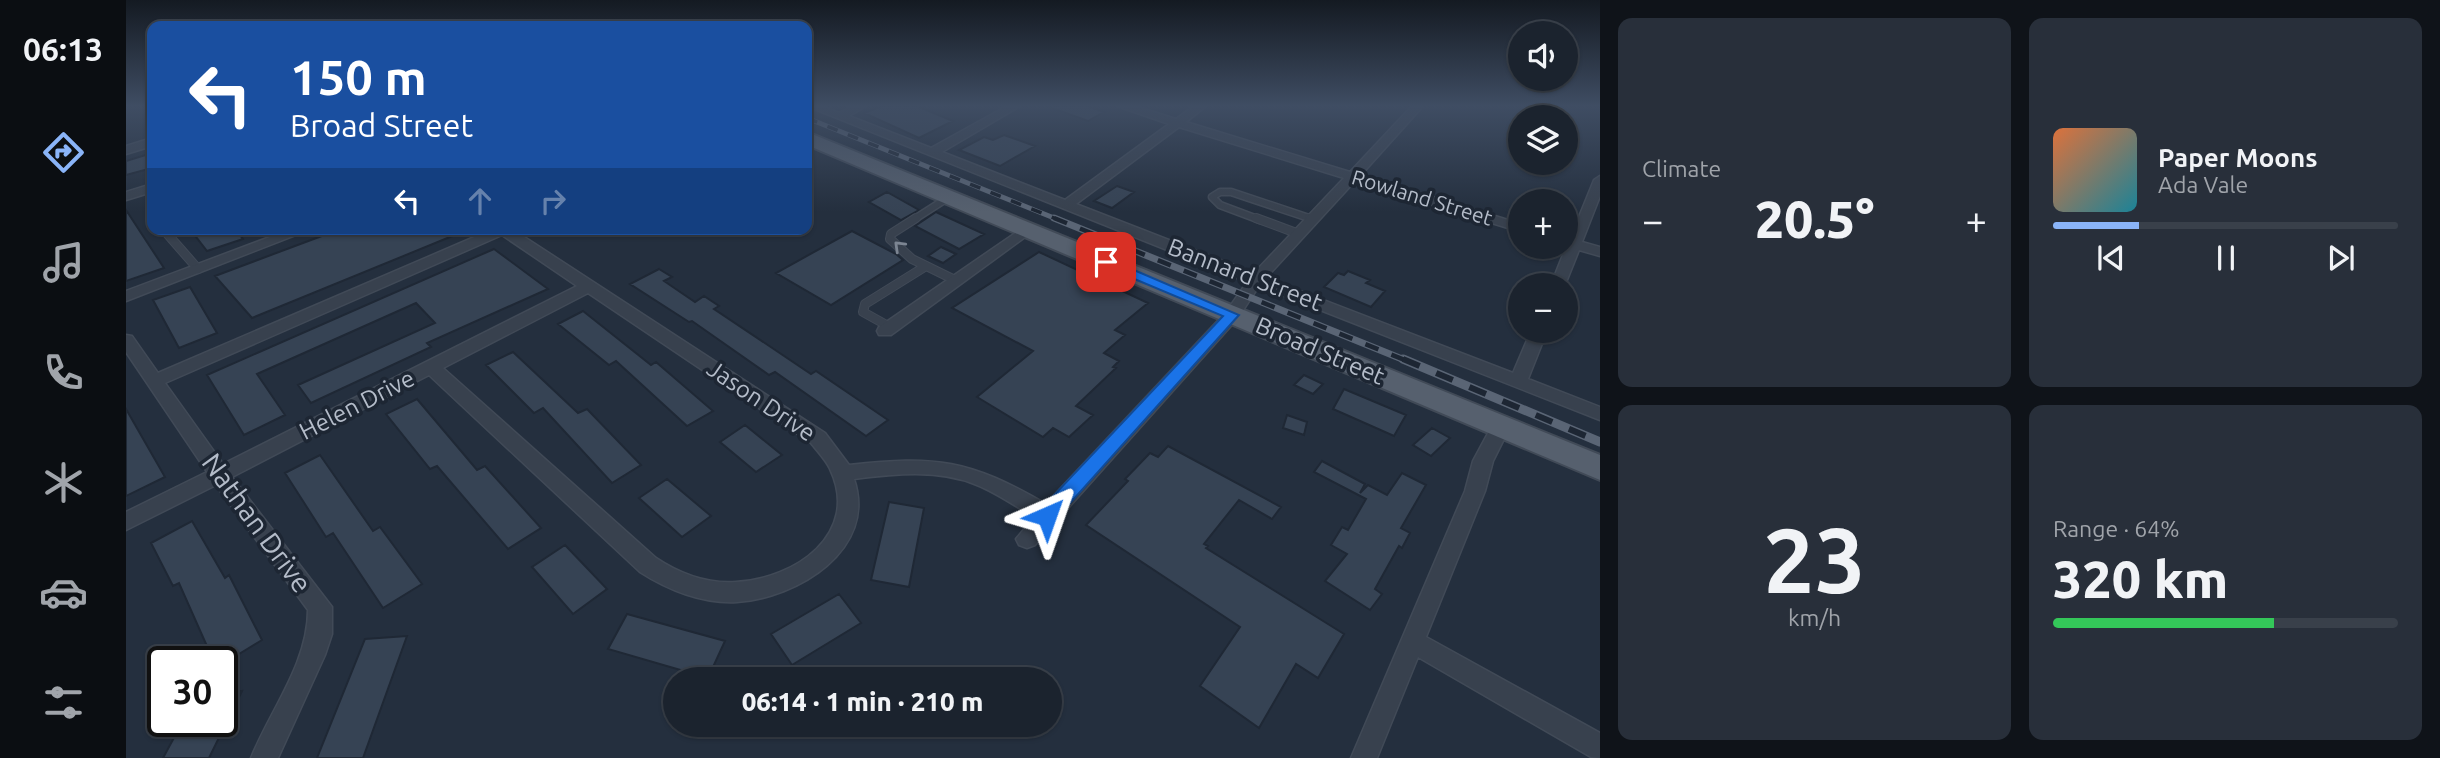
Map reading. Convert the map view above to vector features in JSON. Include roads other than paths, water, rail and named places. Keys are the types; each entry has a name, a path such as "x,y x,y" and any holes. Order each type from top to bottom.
{"main road":[{"name":"Broad Street","path":"815,141 1600,468"}],"street":[{"name":"Bannard Street","path":"902,141 1600,414"},
{"path":"932,153 953,141"},
{"path":"1066,205 1153,141"},
{"name":"Rowland Street","path":"1237,141 1508,224"},
{"path":"1027,539 1232,315 1256,279 1385,141"},
{"path":"126,150 147,144"},
{"path":"1578,226 1600,180"},
{"path":"126,188 147,182"},
{"path":"126,197 147,190"},
{"path":"888,329 1027,229"},
{"path":"126,296 288,235"},
{"path":"155,381 491,235"},
{"name":"Jason Drive","path":"509,235 818,438 834,454 845,473"},
{"path":"1578,246 1600,253"},
{"name":"Helen Drive","path":"126,522 587,287"},
{"name":"Nathan Drive","path":"126,340 220,474 320,607 320,634 313,655 264,758"},
{"path":"1518,382 1534,343"},
{"path":"431,367 648,565 666,578 691,587 738,592 771,586 811,565 831,550 843,532 850,495 845,473 900,466 954,471 986,481 1047,516"},
{"path":"1364,758 1475,491 1483,461 1501,426"},
{"path":"1413,642 1600,748"}],"lane":[{"path":"1299,233 1220,205 1212,197 1220,192 1231,192 1312,219"},
{"path":"949,197 891,234 890,239 895,246 926,266 957,281"},
{"path":"168,235 198,269"},
{"path":"888,329 863,312 865,304 926,266"}],"railway":[{"path":"865,141 1059,220"},
{"path":"1054,218 1407,361"},
{"path":"1403,359 1600,442"}]}
